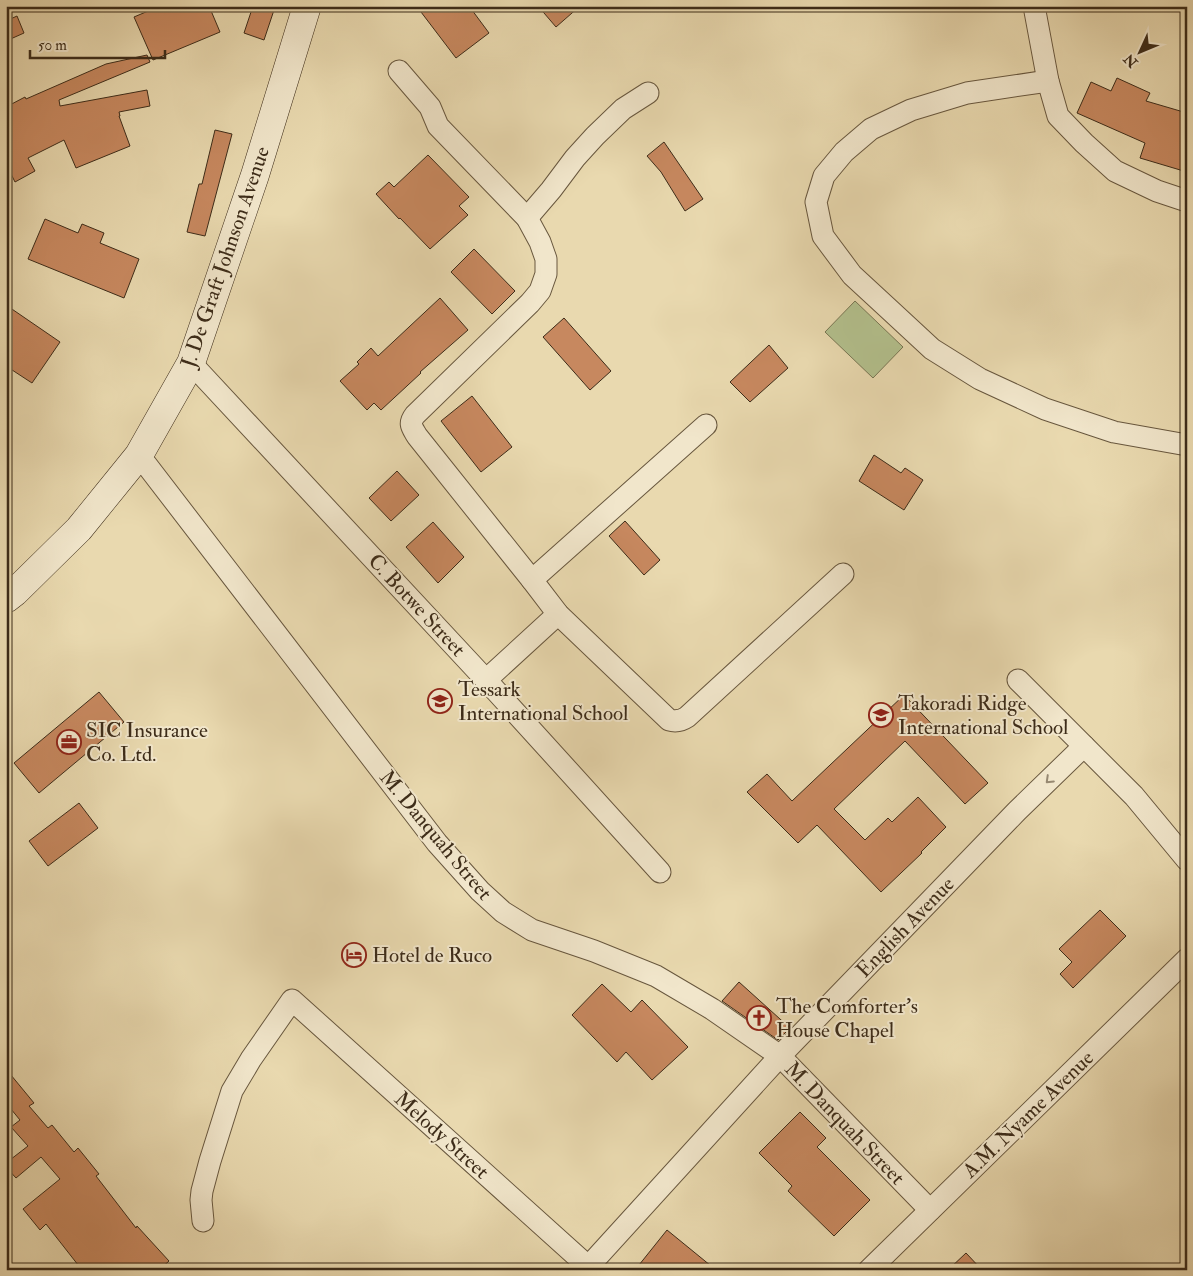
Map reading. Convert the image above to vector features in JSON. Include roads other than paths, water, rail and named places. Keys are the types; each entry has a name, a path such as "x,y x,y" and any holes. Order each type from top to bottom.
{"street":[{"name":"J. De Graft Johnson Avenue","path":"6,599 79,529 139,455 191,363 255,175 307,6"},
{"path":"1034,6 1048,81 1058,116 1115,171 1157,191 1187,201"},
{"path":"399,71 430,107 438,126 527,218 540,242 546,259 546,274 540,291 530,303 411,420 412,427 417,436 558,614 669,720 678,721 687,717 843,574"},
{"path":"1048,81 967,93 911,110 871,129 844,152 824,176 816,202 823,236 852,275 890,312 932,349 980,379 1045,409 1114,432 1187,445"},
{"path":"527,218 595,136 623,109 648,92"},
{"name":"C. Botwe Street","path":"191,363 486,680 660,872"},
{"path":"532,580 706,425"},
{"name":"M. Danquah Street","path":"139,455 437,843 503,912 532,930 656,976 712,1009 780,1056 930,1210"},
{"path":"486,680 558,614"},
{"path":"1018,680 1134,796 1187,860"},
{"name":"English Avenue","path":"590,1268 780,1056 1017,811 1084,746"},
{"name":"A.M. Nyame Avenue","path":"869,1270 1187,959"},
{"name":"Melody Street","path":"203,1221 202,1191 232,1091 251,1059 292,1000 590,1268"}],"place":[{"name":"Tessark International School","path":"440,701"},
{"name":"Takoradi Ridge International School","path":"881,715"},
{"name":"SIC Insurance Co. Ltd.","path":"69,742"},
{"name":"Hotel de Ruco","path":"354,955"},
{"name":"The Comforter's House Chapel","path":"759,1018"}]}
